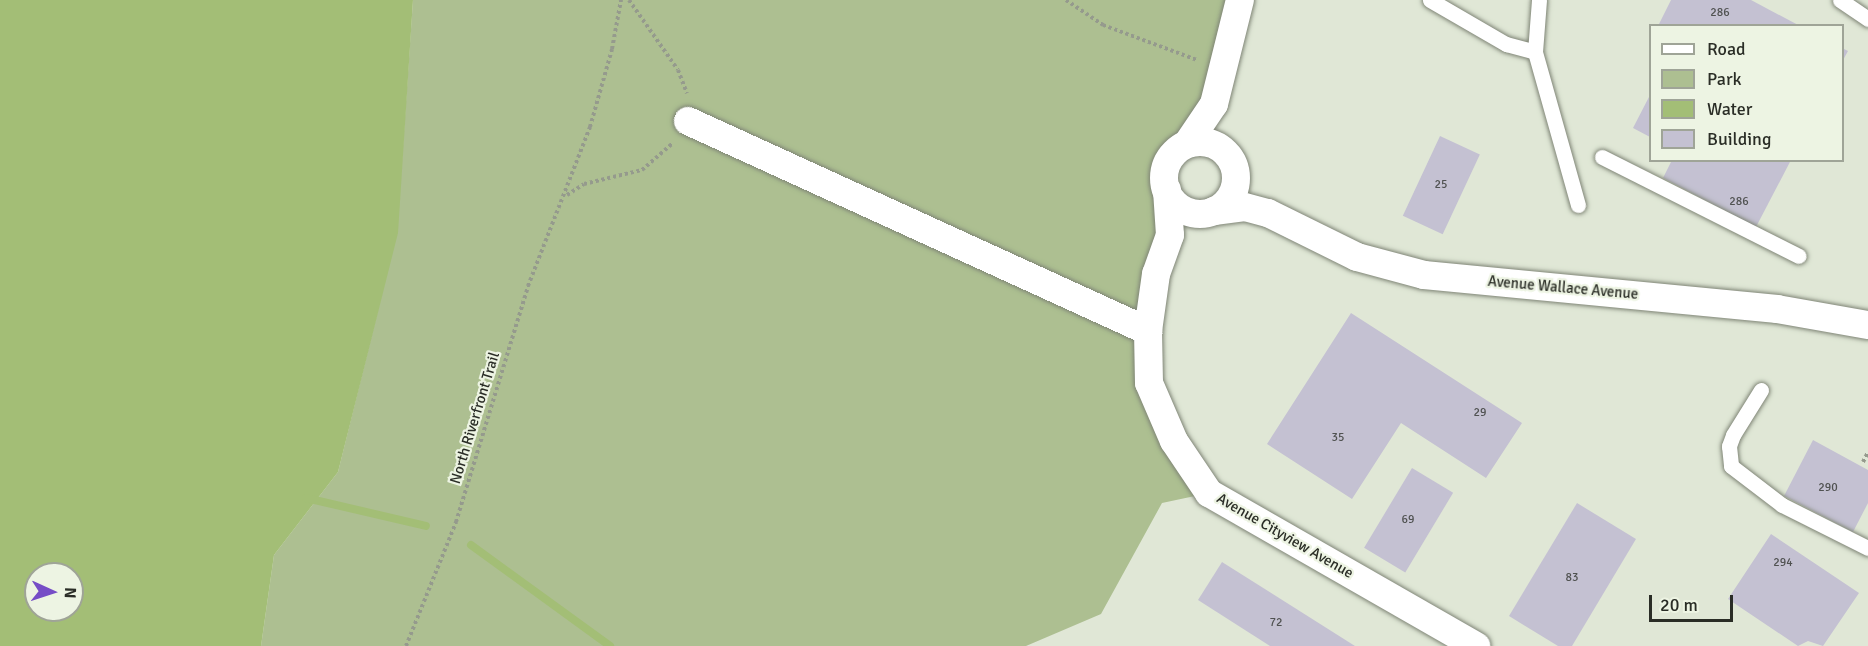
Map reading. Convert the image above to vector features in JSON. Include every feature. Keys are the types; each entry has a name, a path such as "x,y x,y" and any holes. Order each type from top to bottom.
{"street":[{"path":"1208,212 1180,208 1167,190 1166,168 1170,158 1187,144 1214,104 1240,0"},
{"path":"1170,235 1185,222 1208,212 1231,195 1232,164 1217,131 1214,104"},
{"path":"688,121 1148,332"},
{"path":"1187,144 1209,142 1232,164"},
{"name":"Avenue Wallace Avenue","path":"1232,164 1252,200 1268,213"},
{"name":"Avenue Cityview Avenue","path":"1167,190 1170,235 1156,274 1148,332 1149,383 1174,441 1209,493 1476,646"},
{"name":"Avenue Wallace Avenue","path":"1208,212 1245,207 1268,213 1357,257 1424,275 1777,309 1868,325"}],"lane":[{"path":"1430,0 1506,44 1535,52"},
{"path":"1840,0 1864,10"},
{"path":"1534,2 1535,52 1578,205"},
{"path":"1602,157 1799,256"},
{"path":"1761,390 1733,435 1731,466 1782,506 1868,548"}],"path":[{"name":"North Riverfront Trail","path":"406,646 459,512 528,286 566,196 612,49 621,0"},
{"path":"566,196 584,184 642,170 669,150 688,121 687,94 678,70 629,0"},
{"path":"1066,0 1102,25 1223,69"},
{"path":"1863,462 1868,452"}],"green space":[{"path":"413,0 1240,0 1214,104 1166,168 1149,383 1209,493 1162,503 1101,614 1026,646 261,646 274,555 338,472 397,233"}],"water":[{"path":"0,0 413,0 398,233 338,472 274,555 261,646 0,646"}],"building":[{"path":"1671,0 1751,0 1796,24 1659,24"},
{"path":"1649,97 1649,136 1633,128"},
{"path":"1440,136 1480,155 1443,234 1403,216"},
{"path":"1671,162 1790,162 1756,227 1663,178"},
{"path":"1351,313 1522,423 1486,478 1401,423 1352,499 1267,444"},
{"path":"1813,440 1868,470 1868,503 1853,532 1784,496"},
{"path":"1412,468 1453,493 1405,572 1364,548"},
{"path":"1577,503 1636,539 1572,646 1558,646 1509,616"},
{"path":"1771,534 1859,593 1823,646 1808,641 1798,646 1728,599"},
{"path":"1222,562 1355,646 1270,646 1198,600"}],"waterway":[{"path":"306,498 426,526"},
{"path":"471,545 610,646"}]}
